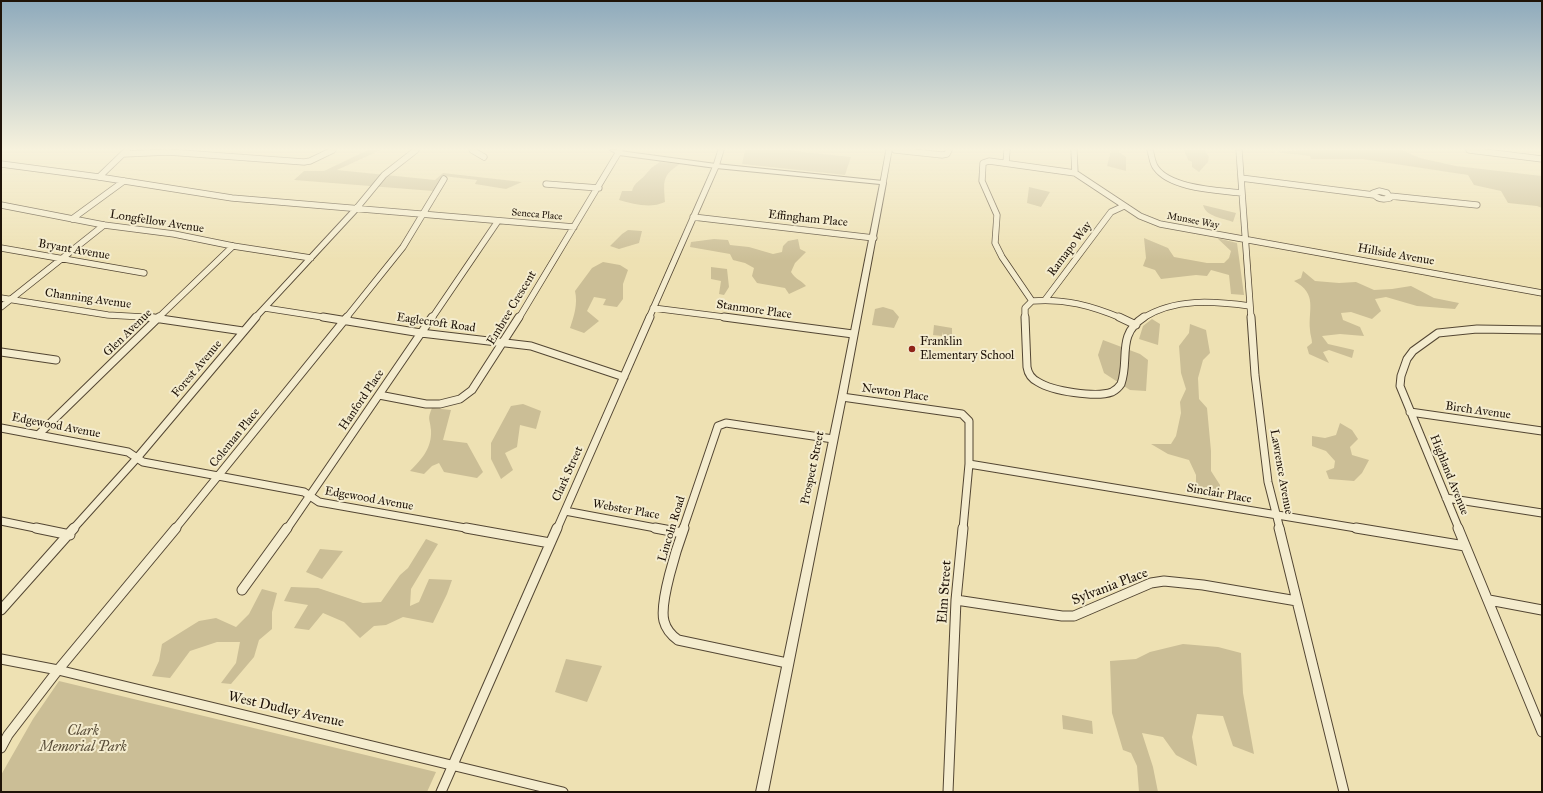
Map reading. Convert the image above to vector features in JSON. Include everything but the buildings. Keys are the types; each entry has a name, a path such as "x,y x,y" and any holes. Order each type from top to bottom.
{"street":[{"path":"72,219 116,187"},
{"name":"Seneca Place","path":"161,187 236,199 574,227"},
{"name":"Forest Avenue","path":"1,610 70,535 137,458 243,331 375,187"},
{"name":"Coleman Place","path":"1,748 8,735 58,670 219,476 403,247 439,187"},
{"path":"586,187 599,188"},
{"name":"Clark Street","path":"441,792 707,187"},
{"name":"Prospect Street","path":"762,792 842,396 853,334 874,238 882,187"},
{"name":"Munsee Way","path":"985,187 997,215 995,243 1002,257 1032,302"},
{"name":"Munsee Way","path":"1096,187 1140,216 1160,224 1246,240"},
{"path":"1202,187 1242,194"},
{"name":"Lawrence Avenue","path":"1242,187 1255,381 1268,482 1344,792"},
{"path":"1316,187 1374,194 1375,191 1379,191 1387,193 1390,196 1477,206"},
{"name":"Embree Crescent","path":"379,395 432,404 448,403 460,399 472,390 477,385 504,343 599,188"},
{"name":"Longfellow Avenue","path":"1,205 104,225 174,234 233,246 311,258"},
{"name":"Ramapo Way","path":"1045,300 1111,212 1124,206"},
{"name":"Effingham Place","path":"693,217 874,238"},
{"name":"Hanford Place","path":"242,590 310,497 498,221"},
{"path":"1,307 104,225"},
{"name":"Hillside Avenue","path":"1246,240 1542,292"},
{"name":"Glen Avenue","path":"38,435 233,246"},
{"name":"Bryant Avenue","path":"1,248 144,273"},
{"name":"Channing Avenue","path":"1,298 108,315 160,318 243,331"},
{"path":"1136,325 1095,308 1066,302 1045,300 1032,302 1026,308 1025,314 1028,369 1035,381 1052,388 1097,394 1109,393 1120,386 1122,382 1125,349 1130,332 1136,325 1157,311 1188,303 1224,302 1250,306"},
{"name":"Eaglecroft Road","path":"265,308 421,332 540,348 624,377"},
{"name":"Stanmore Place","path":"653,308 853,334"},
{"name":"Highland Avenue","path":"1542,330 1477,329 1438,333 1413,352 1403,367 1400,386 1542,732"},
{"path":"1,352 56,360"},
{"name":"Newton Place","path":"842,396 945,411"},
{"name":"Elm Street","path":"945,411 962,414 969,421 969,464 956,600 948,792"},
{"name":"Birch Avenue","path":"1410,412 1542,431"},
{"name":"Lincoln Road","path":"787,663 686,643 672,636 666,630 662,613 663,602 682,532 716,428 720,424 726,423 833,439"},
{"name":"Edgewood Avenue","path":"1,428 128,452 143,462 304,492 319,502 550,543"},
{"name":"Sinclair Place","path":"969,464 1465,546"},
{"path":"1446,498 1542,513"},
{"name":"Webster Place","path":"565,511 682,532"},
{"path":"1,521 70,535"},
{"name":"Sylvania Place","path":"956,600 1062,616 1074,616 1151,584 1164,581 1203,585 1296,601"},
{"path":"1489,600 1542,610"},
{"name":"West Dudley Avenue","path":"1,659 58,670 563,792"}],"green space":[{"path":"383,187 436,187 433,191"},
{"path":"494,187 511,187 506,189"},
{"path":"664,187 665,202 648,205 619,200 622,191 632,191 633,188"},
{"path":"1029,187 1050,192 1041,207 1027,203"},
{"path":"1483,187 1542,187 1542,208 1537,206 1508,203 1501,191"},
{"path":"1203,205 1236,213 1233,222 1211,215"},
{"path":"628,230 642,231 639,243 619,249 610,246 622,234"},
{"path":"1144,238 1168,248 1174,257 1207,263 1224,263 1229,258 1231,251 1217,238 1237,243 1244,295 1231,294 1229,275 1211,270 1207,276 1196,275 1161,279 1155,270 1143,266 1146,258"},
{"path":"714,239 728,240 730,245 749,247 773,254 782,252 783,246 788,241 798,239 800,249 806,252 795,263 791,272 806,286 789,294 785,288 757,283 752,276 754,268 745,263 733,260 730,254 690,247 691,242"},
{"path":"603,262 620,265 628,270 623,284 623,299 617,307 603,305 606,299 594,297 587,311 599,321 584,333 570,328 576,305 575,291 592,268"},
{"path":"711,267 727,269 729,287 724,295 719,294 721,281 711,279"},
{"path":"1303,271 1315,281 1339,283 1356,282 1374,290 1411,286 1434,298 1459,303 1455,309 1417,306 1386,297 1375,299 1381,311 1372,319 1351,312 1341,313 1343,320 1360,327 1364,336 1340,334 1322,336 1328,344 1354,350 1352,358 1329,350 1323,352 1329,363 1309,354 1307,347 1312,343 1310,330 1310,302 1306,291 1294,281 1301,278"},
{"path":"883,307 893,310 899,317 894,328 872,325 875,309"},
{"path":"1152,319 1160,324 1158,345 1139,339 1143,326"},
{"path":"1190,324 1206,330 1210,353 1203,360 1198,378 1199,399 1207,408 1211,451 1211,471 1220,485 1219,496 1196,487 1196,475 1189,460 1168,454 1151,444 1171,444 1176,436 1181,413 1180,402 1186,389 1181,373 1179,346 1189,333"},
{"path":"934,325 952,328 952,338 943,336 943,332 942,336 933,335"},
{"path":"1103,340 1140,354 1148,360 1146,391 1130,390 1104,373 1098,355"},
{"path":"523,404 541,411 536,429 520,425 517,447 505,453 513,470 501,479 491,459 491,443 511,406"},
{"path":"432,408 451,410 443,440 467,443 483,472 477,478 444,472 439,463 432,466 424,474 410,471 422,458 428,448 431,436 429,417"},
{"path":"1340,423 1352,430 1358,439 1350,447 1352,455 1369,460 1362,473 1354,481 1329,479 1326,471 1334,468 1335,461 1326,451 1312,446 1312,436 1325,438 1336,435"},
{"path":"426,539 438,544 411,589 410,606 419,602 429,579 452,580 433,623 403,617 386,625 374,626 360,638 344,622 323,613 309,630 294,628 308,605 284,601 291,587 318,588 363,603 381,602 400,575 408,568"},
{"path":"320,549 343,551 322,579 306,572"},
{"path":"262,589 277,593 272,612 272,629 259,640 254,657 231,684 221,683 236,663 240,642 217,642 190,651 170,678 152,676 159,661 162,644 199,621 216,618 236,627 249,614"},
{"path":"1183,644 1218,647 1241,653 1243,693 1254,754 1233,746 1223,716 1197,714 1192,737 1197,766 1176,755 1163,737 1142,733 1153,767 1158,792 1139,792 1137,766 1131,753 1123,750 1112,713 1110,661 1136,659 1150,652"},
{"path":"566,659 602,666 587,702 555,692"},
{"name":"Clark Memorial Park","path":"59,681 436,772 427,792 1,792 1,775 33,719"},
{"path":"1062,715 1092,721 1093,734 1063,729"}],"place":[{"name":"Franklin Elementary School","path":"912,349"}]}
